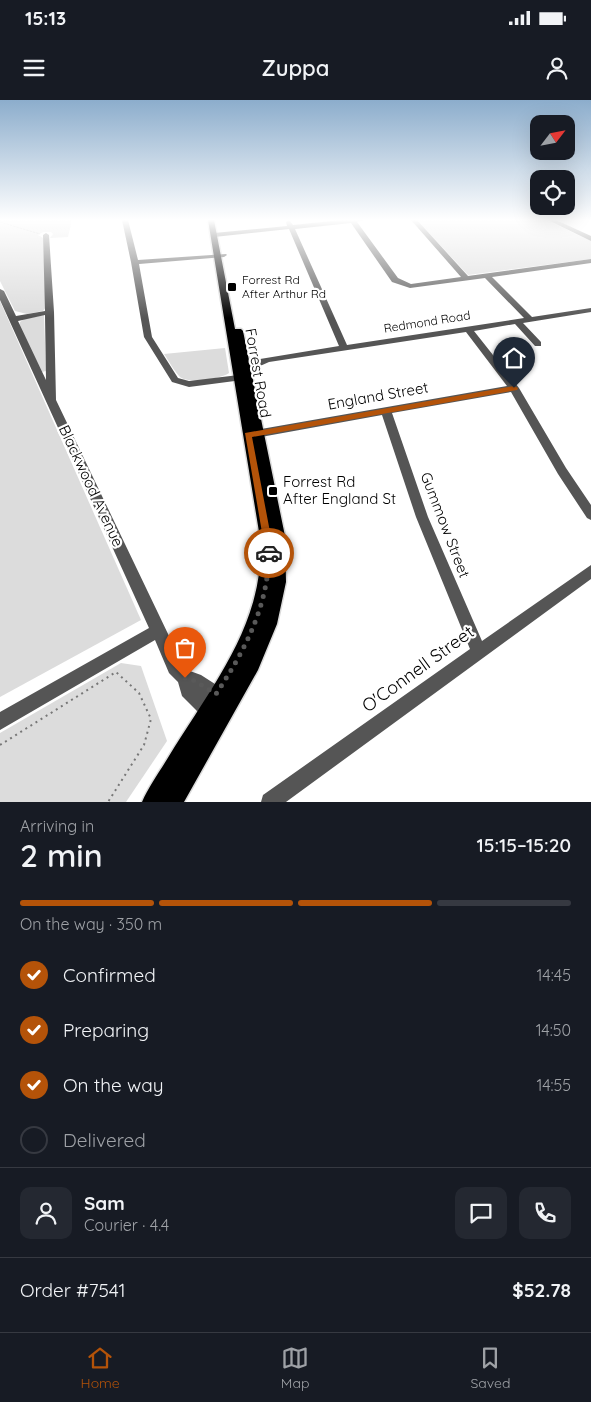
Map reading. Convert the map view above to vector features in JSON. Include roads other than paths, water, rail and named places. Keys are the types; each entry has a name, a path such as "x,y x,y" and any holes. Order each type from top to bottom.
{"main road":[{"name":"Forrest Road","path":"169,798 218,707 262,645 275,604 279,580 278,536 253,434 220,253"}],"street":[{"path":"47,253 52,402"},
{"name":"Redmond Road","path":"133,253 148,337 176,380 189,384 267,360 590,310"},
{"path":"303,253 344,348"},
{"path":"377,253 395,280 410,286 591,261"},
{"path":"444,253 468,279"},
{"path":"135,262 221,256"},
{"path":"487,276 530,319"},
{"name":"Blackwood Avenue","path":"0,292 175,666 185,678 188,690 218,707"},
{"path":"13,319 50,312"},
{"path":"517,321 538,344"},
{"path":"468,329 514,388 562,472 591,515"},
{"name":"England Street","path":"253,434 514,388"},
{"name":"Gummow Street","path":"386,410 422,517 478,650"},
{"name":"O'Connell Street","path":"270,802 478,650 591,571"},
{"path":"0,720 157,631"}],"place":[{"name":"Forrest Rd After Arthur Rd","path":"232,287"},
{"name":"Forrest Rd After England St","path":"273,491"}]}
